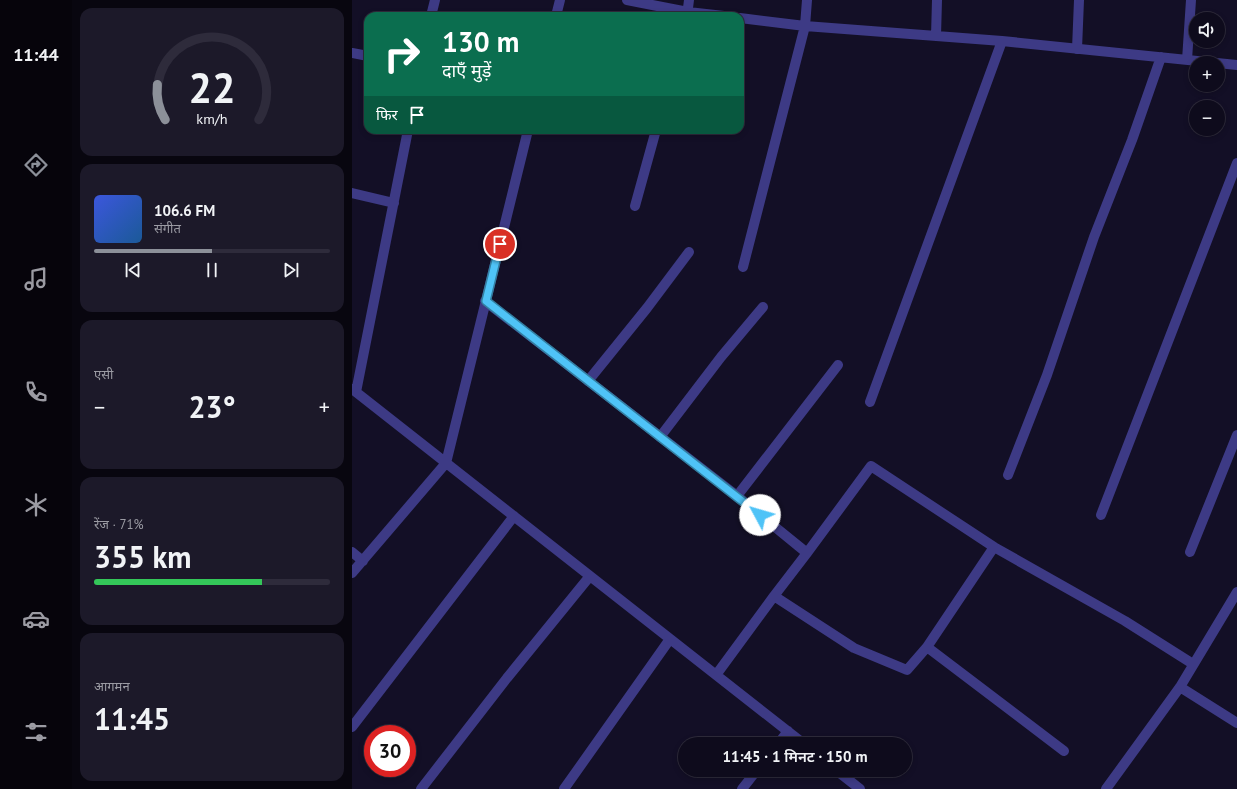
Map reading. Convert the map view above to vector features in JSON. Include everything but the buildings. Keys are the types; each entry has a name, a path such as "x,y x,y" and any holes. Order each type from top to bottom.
{"street":[{"path":"432,12 435,0"},
{"path":"557,12 560,0"},
{"path":"627,0 679,12"},
{"path":"688,12 689,0"},
{"path":"743,267 805,26 807,0"},
{"path":"936,36 937,0"},
{"path":"1077,49 1079,0"},
{"path":"1187,60 1191,0"},
{"path":"744,18 805,26 1002,41 1237,64"},
{"path":"870,402 1002,41"},
{"path":"352,53 364,55"},
{"path":"1008,475 1047,374 1094,237 1132,140 1161,57"},
{"path":"407,134 354,390 795,737"},
{"path":"352,573 446,463 527,134"},
{"path":"635,206 655,134"},
{"path":"1101,515 1237,162"},
{"path":"352,194 394,203"},
{"path":"588,380 647,308 688,252"},
{"path":"486,301 737,496 807,553"},
{"path":"660,437 721,358 763,307"},
{"path":"737,496 838,365"},
{"path":"1190,552 1237,434"},
{"path":"716,675 870,466 994,547 1125,621 1193,664"},
{"path":"352,727 514,516"},
{"path":"774,596 854,648 907,670 927,647 994,547"},
{"path":"352,552 362,561"},
{"path":"421,789 507,678 590,576"},
{"path":"1106,789 1180,687 1237,592"},
{"path":"564,789 670,639"},
{"path":"927,647 1064,751"},
{"path":"1180,687 1237,723"},
{"path":"783,737 788,731"},
{"path":"742,789 751,777"},
{"path":"845,777 860,789"}],"route":[{"path":"500,244 486,301 760,515"}]}
